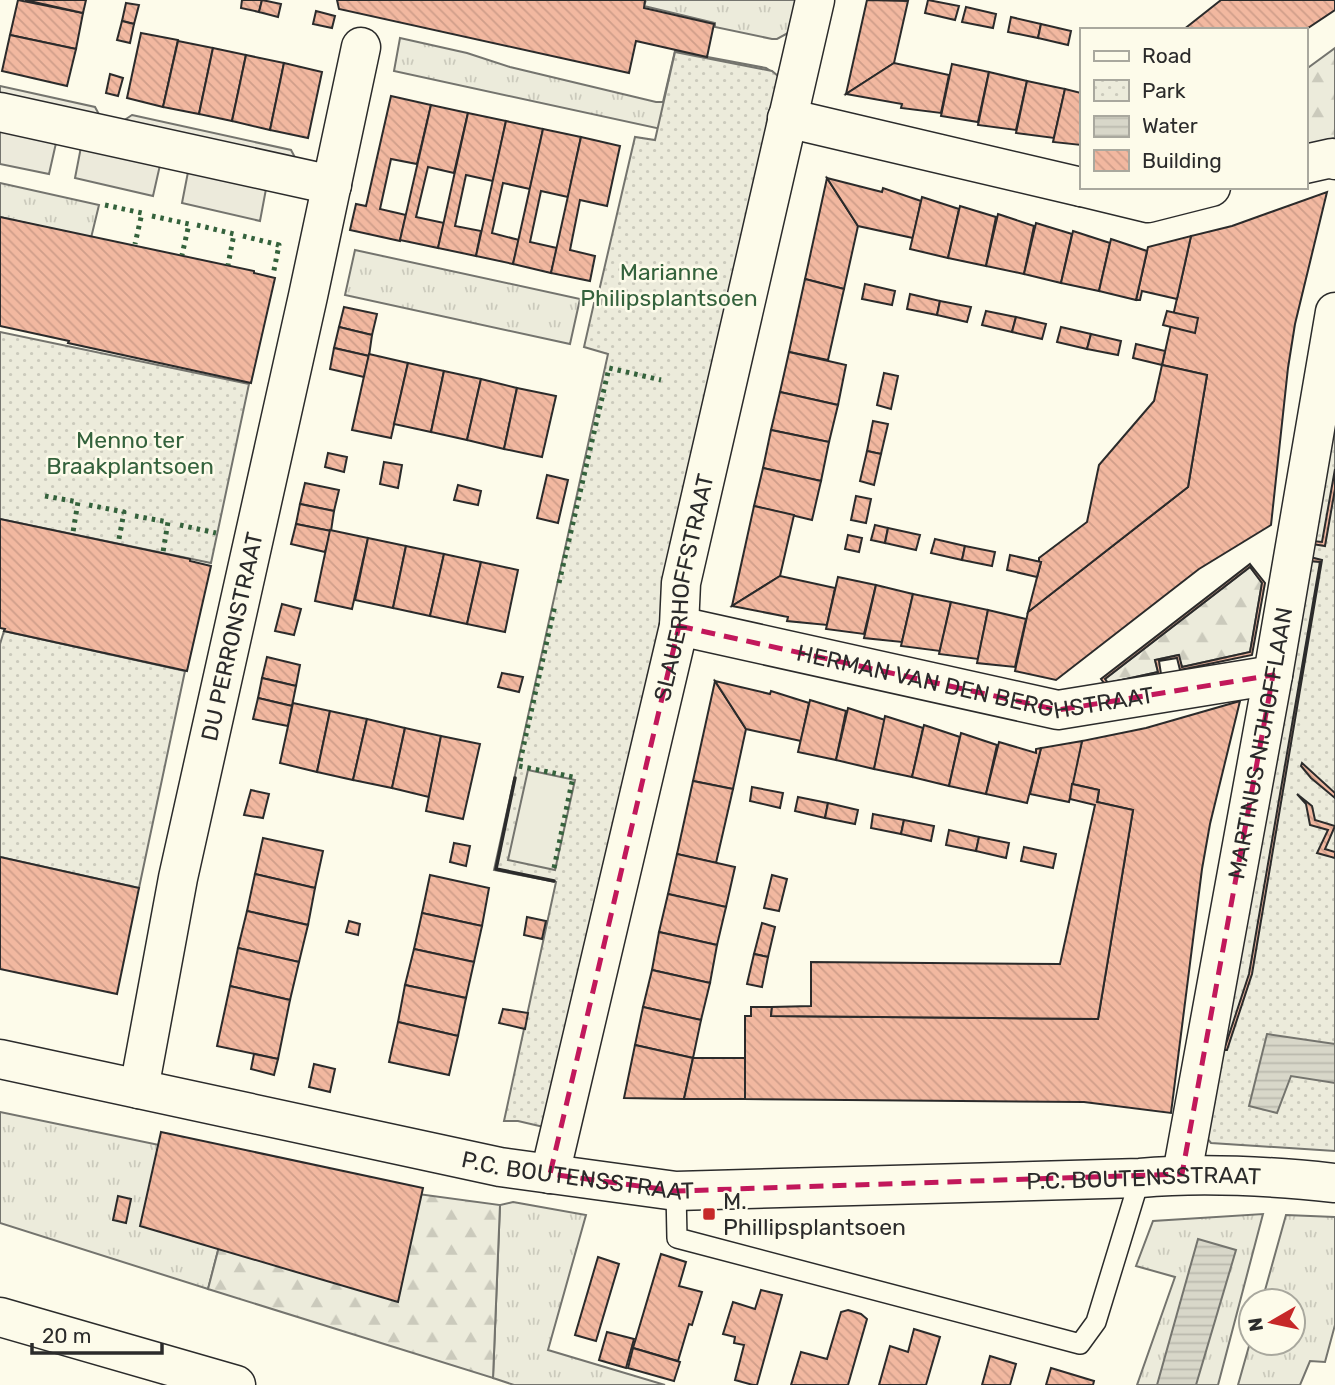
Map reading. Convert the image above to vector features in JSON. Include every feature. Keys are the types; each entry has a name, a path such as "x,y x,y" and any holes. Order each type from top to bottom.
{"street":[{"name":"SLAUERHOFFSTRAAT","path":"550,1174 679,626 681,583 816,0"},
{"name":"DU PERRONSTRAAT","path":"139,1089 178,878 332,185 360,47"},
{"path":"0,112 332,185"},
{"path":"787,118 1080,187"},
{"path":"1307,164 1332,158 1335,160"},
{"path":"1090,189 1148,203 1203,189"},
{"name":"MARTINUS NIJHOFFLAAN","path":"1182,1174 1273,675 1335,312"},
{"name":"HERMAN VAN DEN BERGHSTRAAT","path":"679,626 1058,710 1273,675"},
{"name":"P.C. BOUTENSSTRAAT","path":"0,1059 500,1167 676,1191 1140,1178 1182,1174 1284,1177 1335,1183"},
{"path":"0,1317 236,1385"}],"lane":[{"path":"676,1191 677,1238 1080,1345 1096,1322 1140,1178"}],"highlighted area":[{"path":"679,626 1058,710 1273,675 1182,1174 676,1191 550,1174"}],"green space":[{"path":"646,0 799,0 788,33 772,39 715,27 715,23 644,6"},
{"path":"400,38 656,102 663,102 675,51 766,68 775,74 716,141 394,71"},
{"path":"1335,48 1335,138 1307,145 1307,69"},
{"name":"Marianne Philipsplantsoen","path":"675,52 772,71 778,76 780,87 548,1128 518,1121 504,1121 556,882 494,870 608,354 584,347 594,303 601,304 602,293 599,291 635,137 655,140"},
{"path":"0,183 99,205 91,238 0,217"},
{"path":"355,250 580,299 570,344 345,295"},
{"name":"Menno ter Braakplantsoen","path":"0,332 249,384 211,563 0,519"},
{"path":"1335,377 1335,1151 1211,1143 1206,1137"},
{"path":"1250,567 1262,583 1250,652 1182,667 1178,655 1155,660 1158,672 1108,683 1105,679"},
{"path":"4,631 185,671 139,888 0,857 0,644"},
{"path":"528,770 575,780 555,870 508,860"},
{"path":"0,1112 241,1162 208,1289 0,1223"},
{"path":"241,1162 381,1189 500,1205 493,1378 208,1289"},
{"path":"513,1202 586,1215 548,1350 665,1385 514,1385 493,1378 500,1205"},
{"path":"1263,1214 1244,1287 1237,1287 1237,1313 1218,1385 1137,1385 1175,1277 1136,1266 1153,1221"},
{"path":"1286,1215 1335,1217 1335,1325 1325,1362 1310,1361 1300,1385 1238,1385 1246,1357 1307,1357 1307,1287 1266,1287"}],"shaded area":[{"path":"0,86 95,107 102,120 0,97"},
{"path":"132,115 291,150 298,163 120,123"},
{"path":"0,131 56,143 49,174 0,164"},
{"path":"81,147 160,165 153,196 75,178"},
{"path":"188,172 266,189 260,221 182,203"}],"water":[{"path":"1267,1034 1335,1044 1335,1083 1291,1076 1277,1113 1249,1106"},
{"path":"1198,1239 1236,1250 1196,1385 1157,1385"}],"building":[{"path":"18,0 83,13 76,49 10,35"},
{"path":"25,0 86,0 83,13"},
{"path":"242,0 262,0 259,12 241,8"},
{"path":"262,0 281,4 278,17 259,12"},
{"path":"337,0 645,0 644,8 714,24 707,57 636,41 629,73 339,9"},
{"path":"867,0 908,1 894,63 846,94"},
{"path":"928,0 959,6 955,20 925,13"},
{"path":"1221,0 1335,0 1335,10 1307,29 1186,28"},
{"path":"126,3 139,5 134,24 122,21"},
{"path":"966,7 996,14 993,28 962,22"},
{"path":"316,11 335,16 332,28 313,24"},
{"path":"1011,17 1041,24 1038,38 1008,32"},
{"path":"122,21 134,24 130,43 117,40"},
{"path":"1041,24 1071,31 1068,45 1038,38"},
{"path":"141,33 178,40 163,107 127,98"},
{"path":"10,35 76,49 67,86 2,71"},
{"path":"178,41 213,48 199,114 163,107"},
{"path":"213,48 246,55 232,121 199,114"},
{"path":"246,55 284,63 270,130 232,121"},
{"path":"284,63 322,72 308,138 270,130"},
{"path":"894,63 949,75 941,113 901,108 902,104 846,94"},
{"path":"952,64 989,72 978,122 941,116"},
{"path":"989,72 1027,81 1016,130 978,125"},
{"path":"110,74 123,78 118,96 106,93"},
{"path":"1027,81 1065,89 1054,138 1016,133"},
{"path":"1065,89 1080,93 1080,145 1053,142"},
{"path":"391,96 431,105 417,164 391,159 380,209 406,215 400,241 350,230 356,204 366,206"},
{"path":"431,105 468,113 454,173 428,167 416,217 444,223 438,248 400,240"},
{"path":"468,113 506,121 493,181 466,175 455,226 481,231 476,256 438,248"},
{"path":"506,121 543,129 530,189 503,183 492,233 519,240 513,264 476,256"},
{"path":"543,129 581,137 568,197 541,191 530,242 557,248 551,273 513,264"},
{"path":"581,137 620,146 607,206 580,200 570,250 595,256 590,281 551,273"},
{"path":"827,178 858,226 844,289 805,279"},
{"path":"827,178 882,192 883,188 921,201 913,238 858,226"},
{"path":"1327,192 1295,324 1271,525 1199,569 1056,680 1015,671 1028,612 1188,487 1207,375 1162,365 1191,236 1232,226"},
{"path":"922,197 959,209 948,258 910,249"},
{"path":"960,206 996,217 986,266 948,258"},
{"path":"998,214 1034,226 1024,274 986,266"},
{"path":"0,217 254,271 275,278 251,383 0,326"},
{"path":"1036,223 1072,234 1061,283 1024,274"},
{"path":"1073,231 1110,243 1099,291 1061,283"},
{"path":"1191,236 1177,299 1142,291 1140,300 1136,300 1148,247"},
{"path":"1111,239 1147,251 1136,300 1099,291"},
{"path":"805,279 844,289 828,360 789,352"},
{"path":"865,284 895,291 892,305 862,299"},
{"path":"910,294 940,301 937,315 907,309"},
{"path":"940,301 971,307 967,322 937,315"},
{"path":"344,307 377,314 372,335 339,327"},
{"path":"986,311 1016,317 1012,332 982,325"},
{"path":"1167,311 1198,318 1195,333 1163,325"},
{"path":"1016,317 1046,324 1042,339 1012,332"},
{"path":"339,327 372,335 369,356 334,348"},
{"path":"1061,327 1091,334 1087,349 1057,342"},
{"path":"1091,334 1121,341 1118,355 1087,349"},
{"path":"1136,344 1165,351 1162,365 1133,358"},
{"path":"334,348 369,356 364,377 330,369"},
{"path":"789,352 846,365 838,405 780,392"},
{"path":"369,354 408,363 391,438 352,430"},
{"path":"408,363 444,371 431,432 394,424"},
{"path":"1162,365 1207,375 1188,487 1028,612 1041,562 1039,558 1087,522 1099,465 1154,401"},
{"path":"444,371 481,379 467,440 431,432"},
{"path":"884,373 898,376 891,409 877,405"},
{"path":"481,379 517,388 504,449 467,440"},
{"path":"517,388 556,396 542,457 504,449"},
{"path":"780,392 838,405 829,442 771,430"},
{"path":"873,421 888,424 881,454 867,451"},
{"path":"771,430 829,442 821,481 763,468"},
{"path":"867,451 881,454 874,485 860,481"},
{"path":"328,453 347,457 344,472 325,467"},
{"path":"384,462 402,465 398,488 380,484"},
{"path":"763,468 821,481 812,520 754,506"},
{"path":"1335,469 1335,489 1325,546 1312,544 1313,541 1322,542"},
{"path":"547,475 568,480 558,523 537,518"},
{"path":"305,483 339,490 334,511 300,504"},
{"path":"458,485 481,491 478,505 454,500"},
{"path":"856,496 871,499 866,523 851,520"},
{"path":"300,504 334,511 331,531 296,524"},
{"path":"754,506 794,515 780,576 732,606"},
{"path":"0,519 190,559 211,566 187,671 0,628"},
{"path":"296,524 331,531 325,552 291,544"},
{"path":"875,525 888,528 885,543 871,540"},
{"path":"888,528 920,535 916,550 885,543"},
{"path":"330,530 368,538 352,609 315,601"},
{"path":"848,535 862,538 859,552 845,549"},
{"path":"368,538 406,546 393,608 355,600"},
{"path":"935,539 965,546 962,560 931,553"},
{"path":"406,546 444,554 430,616 393,608"},
{"path":"965,546 995,552 992,566 962,560"},
{"path":"444,554 481,562 467,624 430,616"},
{"path":"1010,555 1041,562 1037,577 1007,570"},
{"path":"1310,557 1322,560 1252,974 1227,1050 1224,1050 1249,974 1320,562 1309,561"},
{"path":"481,562 518,570 505,632 467,624"},
{"path":"1250,564 1265,583 1252,655 1180,670 1177,658 1159,661 1161,674 1107,687 1101,679","holes":["1250,567 1262,583 1250,652 1182,667 1179,655 1155,660 1158,672 1108,683 1105,679"]},
{"path":"780,576 835,588 827,625 787,621 788,617 732,606"},
{"path":"838,577 876,585 864,634 826,629"},
{"path":"876,585 913,594 902,642 864,638"},
{"path":"913,594 951,602 940,651 901,646"},
{"path":"951,602 988,610 978,659 939,654"},
{"path":"282,604 301,609 294,635 275,631"},
{"path":"988,610 1026,619 1015,667 977,663"},
{"path":"267,657 300,665 296,686 262,678"},
{"path":"502,673 523,677 519,692 498,687"},
{"path":"262,678 296,686 292,706 258,698"},
{"path":"715,681 746,729 733,789 693,781"},
{"path":"715,681 770,694 771,691 809,703 801,741 746,729"},
{"path":"258,698 292,706 288,726 253,719"},
{"path":"810,700 846,711 836,760 798,752"},
{"path":"1240,701 1210,824 1202,869 1171,1113 1084,1102 745,1099 745,1016 751,1016 751,1007 772,1007 771,1016 1098,1019 1133,810 1097,802 1099,790 1072,784 1082,741 1146,728"},
{"path":"293,703 330,711 317,772 280,763"},
{"path":"848,708 885,720 874,769 836,760"},
{"path":"330,711 367,719 353,780 317,772"},
{"path":"885,716 923,728 912,777 874,769"},
{"path":"367,719 405,728 392,788 353,780"},
{"path":"924,725 960,737 949,786 912,777"},
{"path":"405,728 441,736 429,797 392,788"},
{"path":"961,733 997,745 986,794 949,786"},
{"path":"441,736 480,744 463,819 426,811"},
{"path":"1082,741 1069,802 1030,794 1041,748"},
{"path":"999,742 1036,753 1036,749 1041,748 1027,803 986,794"},
{"path":"1302,763 1335,793 1335,798 1311,778 1301,766"},
{"path":"693,781 733,789 716,863 677,854"},
{"path":"1072,784 1099,790 1097,802 1133,810 1098,1019 771,1016 772,1007 811,1006 811,962 1060,964 1095,805 1070,799"},
{"path":"752,787 783,793 780,808 750,801"},
{"path":"251,790 269,794 263,818 244,815"},
{"path":"1297,794 1312,806 1315,820 1335,826 1325,849 1335,852 1335,858 1317,853 1328,830 1310,825 1306,804"},
{"path":"798,797 828,803 825,818 795,811"},
{"path":"828,803 858,810 855,824 825,818"},
{"path":"873,814 904,820 901,834 871,828"},
{"path":"904,820 934,826 931,841 901,834"},
{"path":"949,830 979,837 976,851 946,845"},
{"path":"979,837 1009,843 1006,858 976,851"},
{"path":"263,838 323,851 315,888 255,874"},
{"path":"454,843 470,846 466,866 450,862"},
{"path":"1024,847 1056,854 1053,868 1021,861"},
{"path":"677,854 735,867 726,907 668,894"},
{"path":"0,857 139,888 117,994 0,969"},
{"path":"255,874 315,888 308,925 247,911"},
{"path":"430,875 489,888 482,926 422,913"},
{"path":"772,875 787,879 779,911 764,908"},
{"path":"668,894 726,907 717,945 659,932"},
{"path":"247,911 308,925 299,962 238,948"},
{"path":"422,913 482,926 474,962 414,949"},
{"path":"527,917 546,921 542,939 524,935"},
{"path":"349,921 360,924 358,935 346,932"},
{"path":"762,923 775,927 768,957 754,954"},
{"path":"659,932 717,945 710,983 652,970"},
{"path":"238,948 299,962 290,1000 230,986"},
{"path":"414,949 474,962 466,998 405,985"},
{"path":"754,954 768,957 762,987 747,984"},
{"path":"652,970 710,983 701,1020 643,1007"},
{"path":"405,985 466,998 458,1036 398,1022"},
{"path":"230,986 290,1000 278,1059 217,1046"},
{"path":"643,1007 701,1020 693,1058 635,1045"},
{"path":"503,1009 528,1013 525,1029 499,1023"},
{"path":"398,1022 458,1036 449,1075 389,1062"},
{"path":"635,1045 693,1058 684,1099 624,1098"},
{"path":"254,1054 278,1059 274,1075 251,1069"},
{"path":"693,1058 745,1058 745,1099 684,1099"},
{"path":"314,1064 335,1069 330,1092 309,1087"},
{"path":"161,1132 423,1188 398,1302 140,1226"},
{"path":"118,1196 131,1199 126,1223 113,1220"},
{"path":"661,1254 686,1262 679,1286 702,1292 678,1361 633,1348"},
{"path":"598,1257 619,1264 596,1341 575,1335"},
{"path":"761,1290 782,1295 757,1385 753,1385 735,1380 744,1345 734,1343 735,1337 723,1334 733,1302 755,1309"},
{"path":"848,1310 867,1319 848,1385 791,1385 801,1352 827,1359 841,1312"},
{"path":"914,1329 940,1337 926,1385 879,1385 890,1346 908,1352"},
{"path":"607,1332 634,1339 626,1368 599,1360"},
{"path":"633,1348 680,1362 674,1381 628,1368"},
{"path":"990,1356 1016,1364 1010,1385 982,1385"},
{"path":"1051,1368 1094,1381 1093,1385 1046,1385"}],"hedge":[{"path":"105,205 142,213 135,244"},
{"path":"152,216 189,224 182,255"},
{"path":"197,225 234,234 228,265"},
{"path":"243,236 279,245 273,275"},
{"path":"559,583 609,368 661,380"},
{"path":"45,496 78,502 73,532"},
{"path":"89,505 124,512 119,539"},
{"path":"135,516 168,522 163,552"},
{"path":"180,525 216,533"},
{"path":"554,868 573,777 519,766 555,605"}],"wall":[{"path":"515,778 496,869 554,881"}],"place":[{"name":"M. Phillipsplantsoen","path":"709,1214"}]}
